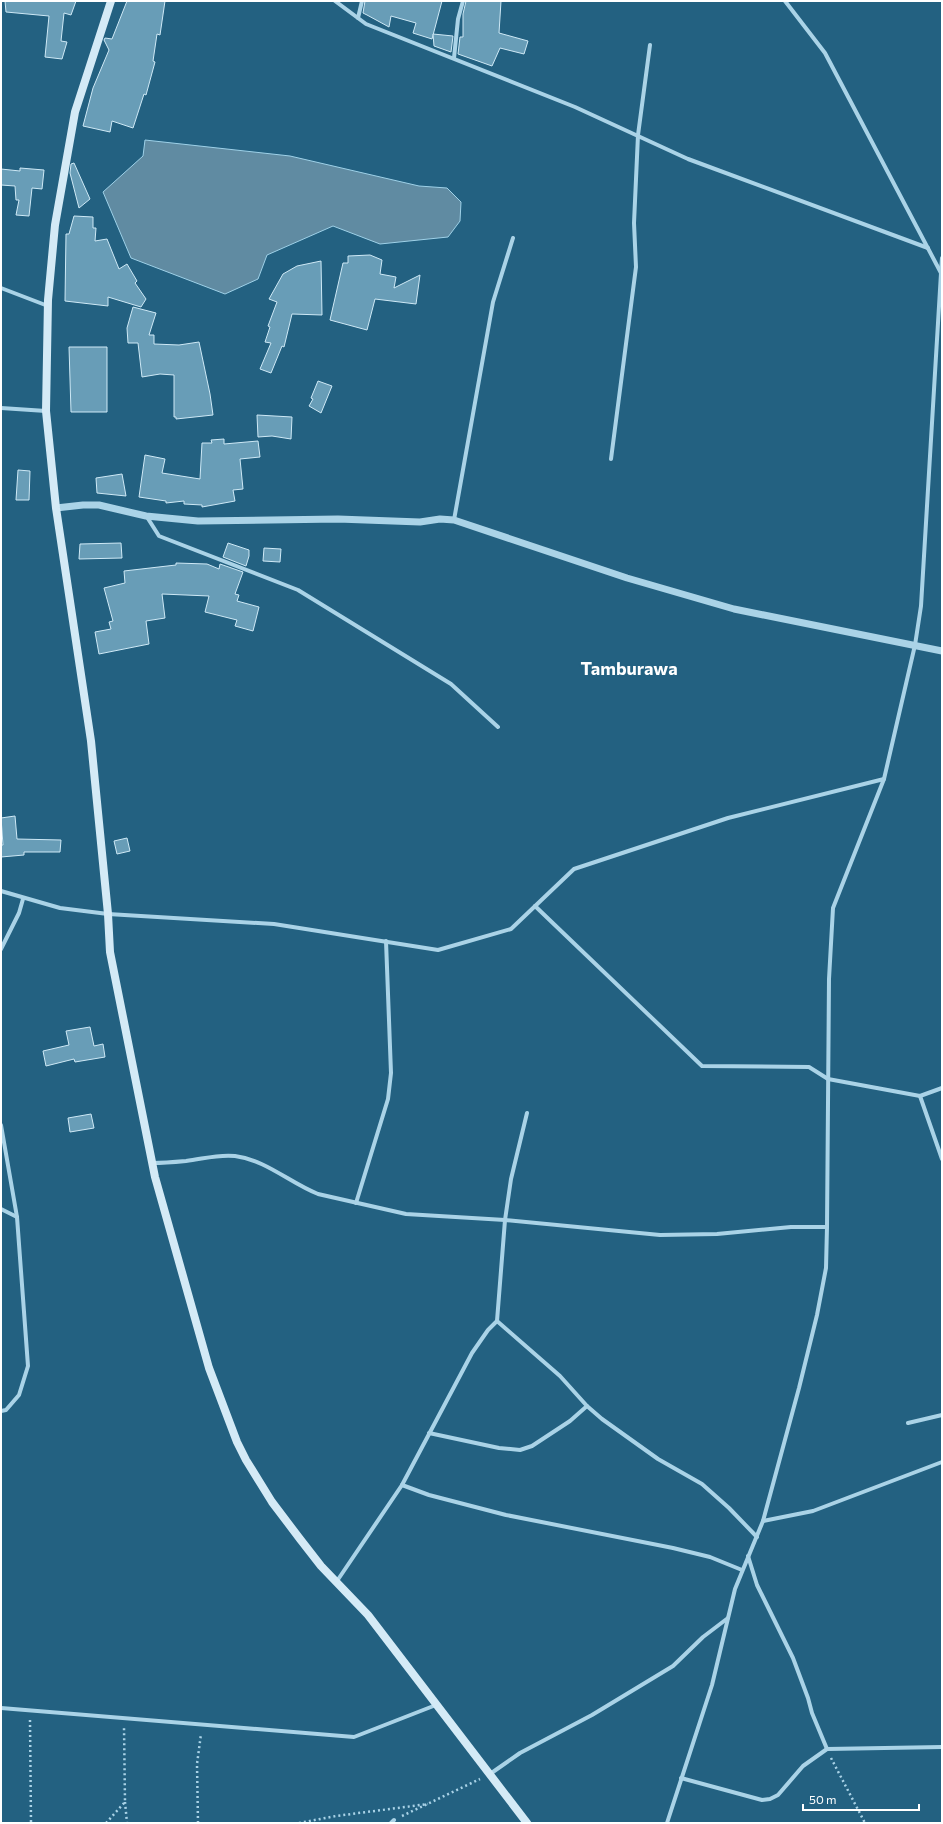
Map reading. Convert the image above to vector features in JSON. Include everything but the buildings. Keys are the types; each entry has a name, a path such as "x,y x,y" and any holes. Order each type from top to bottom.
{"main road":[{"path":"111,1 75,112 56,225 48,306 46,411 56,508 91,741 108,914 110,952 157,1184 209,1368 231,1428 246,1460 272,1502 321,1566 368,1615 527,1823"}],"street":[{"path":"335,1 366,24 575,107 688,159 928,248"},
{"path":"358,18 362,1"},
{"path":"454,58 458,20 463,1"},
{"path":"785,1 825,53 941,273"},
{"path":"610,459 636,267 634,223 638,135 650,45"},
{"path":"454,520 493,302 513,238"},
{"path":"667,1823 712,1685 735,1589 763,1521 800,1388 826,1268 829,980 833,908 884,779 915,645 921,606 942,258"},
{"path":"1,288 48,306"},
{"path":"1,408 46,411"},
{"path":"56,508 99,505 146,516 198,521 338,519 420,522 440,519 454,520 627,578 734,609 942,651"},
{"path":"146,516 159,536 298,590 451,684 498,727"},
{"path":"1,891 23,899 60,908 108,914 274,924 438,950 511,929 574,869 728,818 884,779"},
{"path":"1,948 19,913 23,899"},
{"path":"535,906 702,1066 809,1067 828,1079 920,1096 942,1088"},
{"path":"356,1204 378,1137 388,1099 390,1079 386,941"},
{"path":"920,1096 942,1159"},
{"path":"336,1581 402,1485 472,1353 497,1320 505,1220 511,1179 527,1113"},
{"path":"1,1125 17,1217 28,1366 19,1395 6,1410 1,1411"},
{"path":"153,1163 186,1161 216,1155 236,1156 270,1168 307,1190 356,1204 406,1214 505,1220 660,1235 717,1234 790,1227 827,1227"},
{"path":"1,1209 17,1217"},
{"path":"497,1320 560,1376 587,1406 628,1439 658,1459 702,1484 729,1508 757,1537"},
{"path":"429,1433 499,1448 520,1450 532,1446 570,1421 587,1406"},
{"path":"908,1423 942,1415"},
{"path":"763,1521 813,1511 942,1462"},
{"path":"402,1485 429,1495 506,1515 673,1548 710,1557 742,1570"},
{"path":"748,1556 757,1585 792,1658 827,1749"},
{"path":"490,1774 520,1753 592,1716 673,1666 702,1637 728,1618"},
{"path":"1,1708 354,1737 436,1705"},
{"path":"681,1778 762,1800 767,1800 778,1795 804,1766 827,1749 942,1747"}],"path":[{"path":"30,1711 31,1823"},
{"path":"124,1718 124,1802 127,1823"},
{"path":"198,1823 197,1764 202,1724"},
{"path":"827,1749 865,1823"},
{"path":"393,1822 490,1774"},
{"path":"106,1823 124,1802"},
{"path":"299,1823 336,1816 428,1804"}],"water":[{"path":"145,140 290,156 419,186 447,188 461,202 460,221 448,237 380,244 333,226 267,255 258,279 225,294 131,258 103,192 143,156"}],"district":[{"name":"Tamburawa","path":"629,668"}]}
